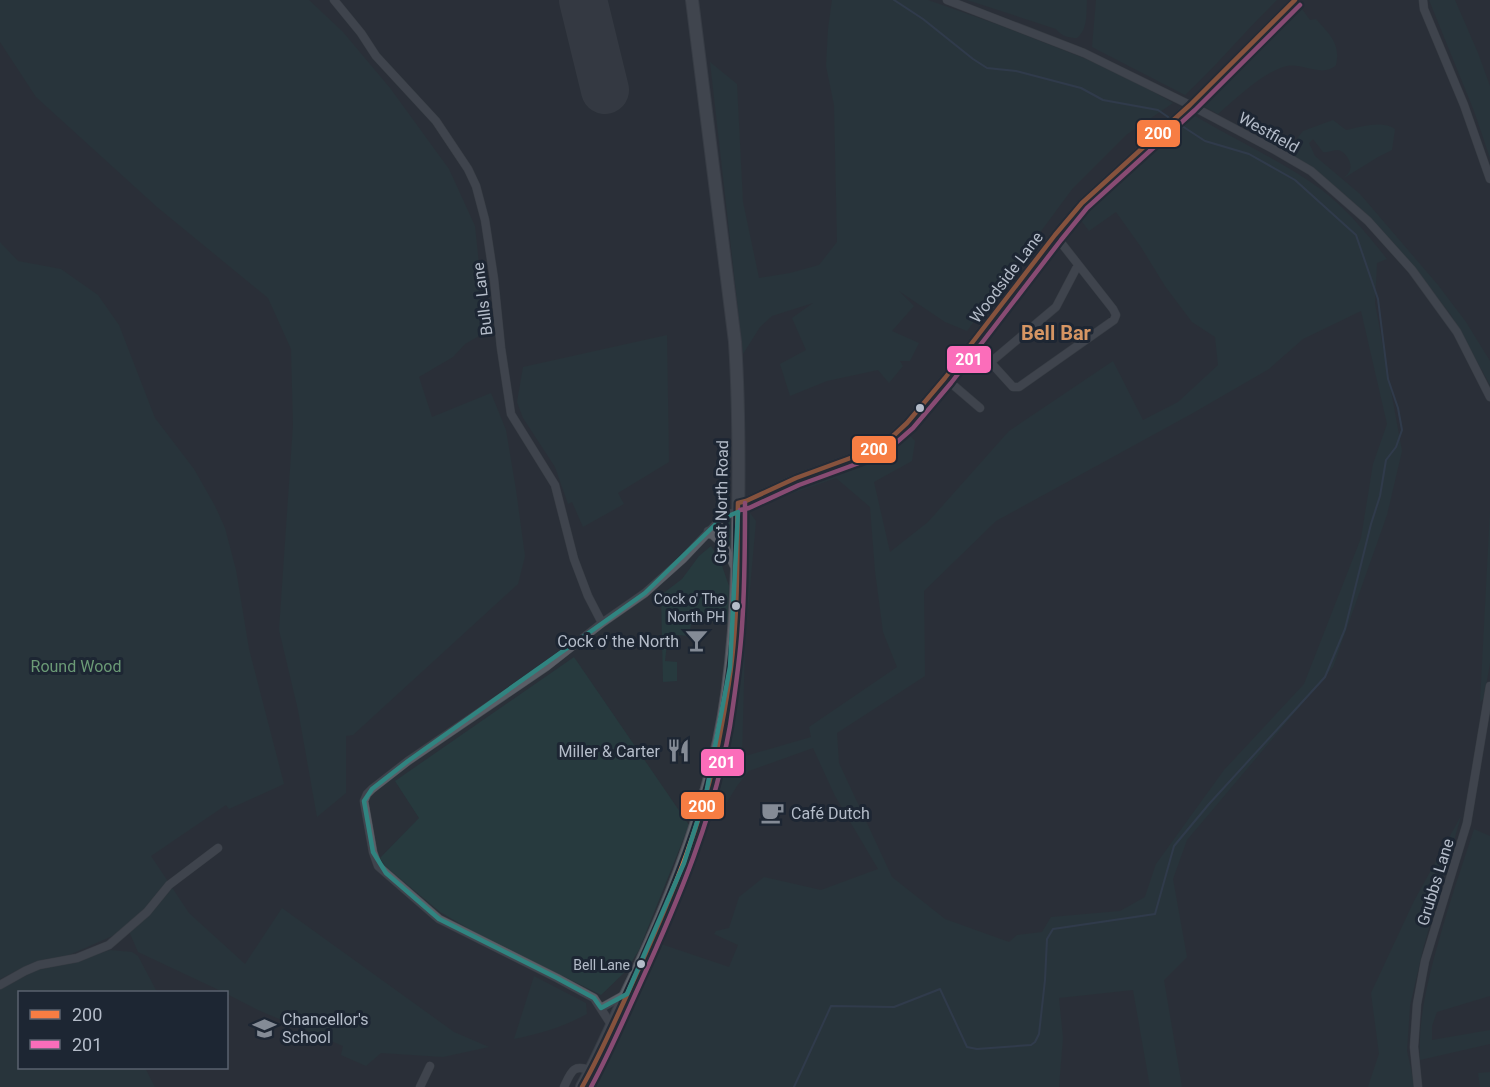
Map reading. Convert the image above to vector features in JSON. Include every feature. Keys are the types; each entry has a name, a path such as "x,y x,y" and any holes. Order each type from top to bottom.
{"main road":[{"name":"Great North Road","path":"582,1087 627,994 684,863 706,794 719,740 735,627 738,405 735,342 692,0"}],"street":[{"name":"Bulls Lane","path":"334,0 361,33 376,56 436,121 468,169 476,186 490,250 511,414 555,485 574,559 588,596 602,623"},
{"name":"Westfield","path":"947,0 1084,53 1190,105 1311,171 1368,221 1412,270 1457,332 1490,397"},
{"name":"Woodside Lane","path":"738,507 796,478 875,448 892,437 907,423 945,378 1082,203 1190,105 1295,0"},
{"path":"1423,0 1424,9 1464,105 1490,179"},
{"path":"1055,235 1113,309 1116,315 1114,320 1019,387 1014,387 993,365 992,361 1056,307 1078,265"},
{"path":"945,378 980,408"},
{"path":"612,1026 594,998 439,919 378,866 373,852 364,801 372,789 408,761 537,673 645,592 664,577 708,531 738,507"},
{"path":"708,531 724,545 737,573"},
{"name":"Grubbs Lane","path":"1418,1087 1414,1047 1417,1004 1425,961 1467,823 1490,686"},
{"path":"0,985 25,970 77,958 109,945 147,912 170,885 218,848"},
{"path":"601,1008 627,994"},
{"path":"420,1087 430,1066"},
{"path":"564,1087 571,1072 576,1068 582,1067 591,1071"}],"highlighted area":[{"path":"738,512 730,667 706,794 684,863 627,994 601,1008 594,998 439,919 386,873 373,852 364,801 372,789 645,593 721,519"}],"green space":[{"path":"0,0 309,0 343,32 390,88 449,169 475,226 486,332 465,344 453,357 419,377 432,417 491,393 506,430 516,490 525,556 518,584 353,735 346,736 346,793 317,817 298,710 279,630 293,425 291,349 268,298 157,207 36,97 0,42"},
{"path":"832,0 928,0 1099,64 1173,103 1126,135 1073,188 967,331 945,322 899,291 914,306 892,331 919,343 910,361 900,361 903,366 889,383 878,370 827,381 790,396 780,364 806,350 792,318 813,303 772,316 760,327 743,354 710,62 737,84 743,202 759,278 819,265 837,242 834,105 826,66"},
{"path":"967,0 1087,0 1086,21 1081,34 1077,38 1071,38 1056,29"},
{"path":"1096,0 1277,0 1185,95 1092,47"},
{"path":"1429,0 1455,0 1478,53 1490,86 1490,158 1474,111"},
{"path":"1299,5 1310,20 1316,19 1333,39 1337,51 1336,65 1325,70 1293,66 1278,69 1251,86 1218,114 1201,105"},
{"path":"1195,116 1298,174 1333,199 1352,218 1387,259 1377,263 1375,303 1402,451 1387,515 1333,667 1187,840 1173,879 1187,957 1164,980 1182,1087 1150,1087 1133,990 1059,998 1063,1038 1059,1087 591,1087 618,1041 661,944 729,967 738,945 714,934 716,931 729,928 739,897 764,877 821,890 878,869 835,796 813,748 749,771 724,807 715,802 730,745 750,513 756,521 745,645 742,757 811,737 809,727 897,667 883,632 870,507 836,478 768,502 767,498 833,472 884,448 904,429 915,441 912,461 874,482 890,552 928,522 1009,431 1113,361 1143,420 1178,402 1218,365 1215,337 1192,322 1116,212 1089,231 1080,219 1128,172","holes":["1361,311 1387,424 1373,464 1361,538 1304,684 1224,770 1156,864 1145,897 1120,911 1051,917 1042,932 1017,935 1009,942 945,919 892,877 839,763 837,733 925,676 924,591 996,521 1269,369 1303,339"]},
{"path":"1333,120 1346,130 1378,125 1395,129 1392,150 1344,178 1351,167 1346,155 1338,150 1323,152 1313,139 1309,143 1315,156 1360,194 1438,285 1466,322 1490,361 1490,385 1451,315 1402,254 1371,222 1274,147 1286,152 1303,131"},
{"name":"Round Wood","path":"0,242 18,261 61,269 98,295 119,325 155,418 194,469 215,506 225,528 236,570 249,649 284,784 229,809 226,805 151,856 189,913 245,964 282,908 454,1032 489,1047 443,1057 381,1053 366,1066 341,1055 343,1046 258,1010 228,995 228,991 221,991 138,952 128,929 67,956 46,959 0,979"},
{"path":"667,335 669,462 618,493 624,504 583,527 572,502 568,504 555,467 523,418 517,402 523,367"},
{"path":"1490,511 1490,663 1484,698 1480,702"},
{"path":"729,518 732,520 732,552 716,532 717,528"},
{"path":"711,546 720,560 729,586 728,623 692,619 689,636 678,635 678,644 667,644 665,661 677,662 677,681 663,682 661,595 682,579 699,556"},
{"path":"574,657 689,825 639,950 626,971 601,995 440,912 385,866 380,858 419,818 395,781"},
{"path":"1461,816 1423,949 1410,1006 1407,1051 1415,1087 1368,1087 1379,1054 1371,993 1414,901"},
{"path":"1474,829 1490,836 1490,996 1437,1012 1432,1026 1432,1040 1490,1030 1490,1044 1420,1060 1422,1014 1428,984 1447,912"},
{"path":"110,950 132,952 138,956 156,991 18,991 18,1069 146,1069 155,1087 0,1087 0,989 37,970"},
{"path":"534,976 586,1003 587,1014 551,1030 514,1039"},
{"path":"1490,1072 1490,1087 1480,1087 1478,1073"}],"waterway":[{"path":"894,0 987,68 1016,71 1081,88 1103,100 1158,110 1168,117"},
{"path":"794,1087 831,1006 894,1007 940,989 967,1047 977,1049 1031,1045 1035,1042 1039,1034 1047,939 1053,929 1155,914 1174,846 1209,804 1325,677 1345,629 1380,496 1386,460 1396,447 1402,430 1398,408 1388,379 1378,299 1356,235 1295,180 1249,154 1205,141 1179,124"}],"runway":[{"path":"583,0 605,90"}],"transit line":[{"name":"200","path":"738,503 796,478 875,449 892,437 907,423 945,378 1082,203 1190,105 1295,0"},
{"name":"201","path":"740,510 878,456 913,428 951,383 1087,208 1195,110 1300,5"},
{"name":"200","path":"582,1087 610,1033 662,916 687,854 707,790 722,724 733,650 737,595 738,503"},
{"name":"201","path":"591,1087 668,921 715,793 730,726 740,651 745,503"}],"place":[{"name":"Cock o' The North PH","path":"736,606"},
{"name":"Cock o' the North","path":"697,641"},
{"name":"Miller & Carter","path":"678,751"},
{"name":"Café Dutch","path":"773,813"},
{"name":"Bell Lane","path":"641,964"},
{"name":"Chancellor's School","path":"264,1028"}],"district":[{"name":"Bell Bar","path":"1056,333"}]}
